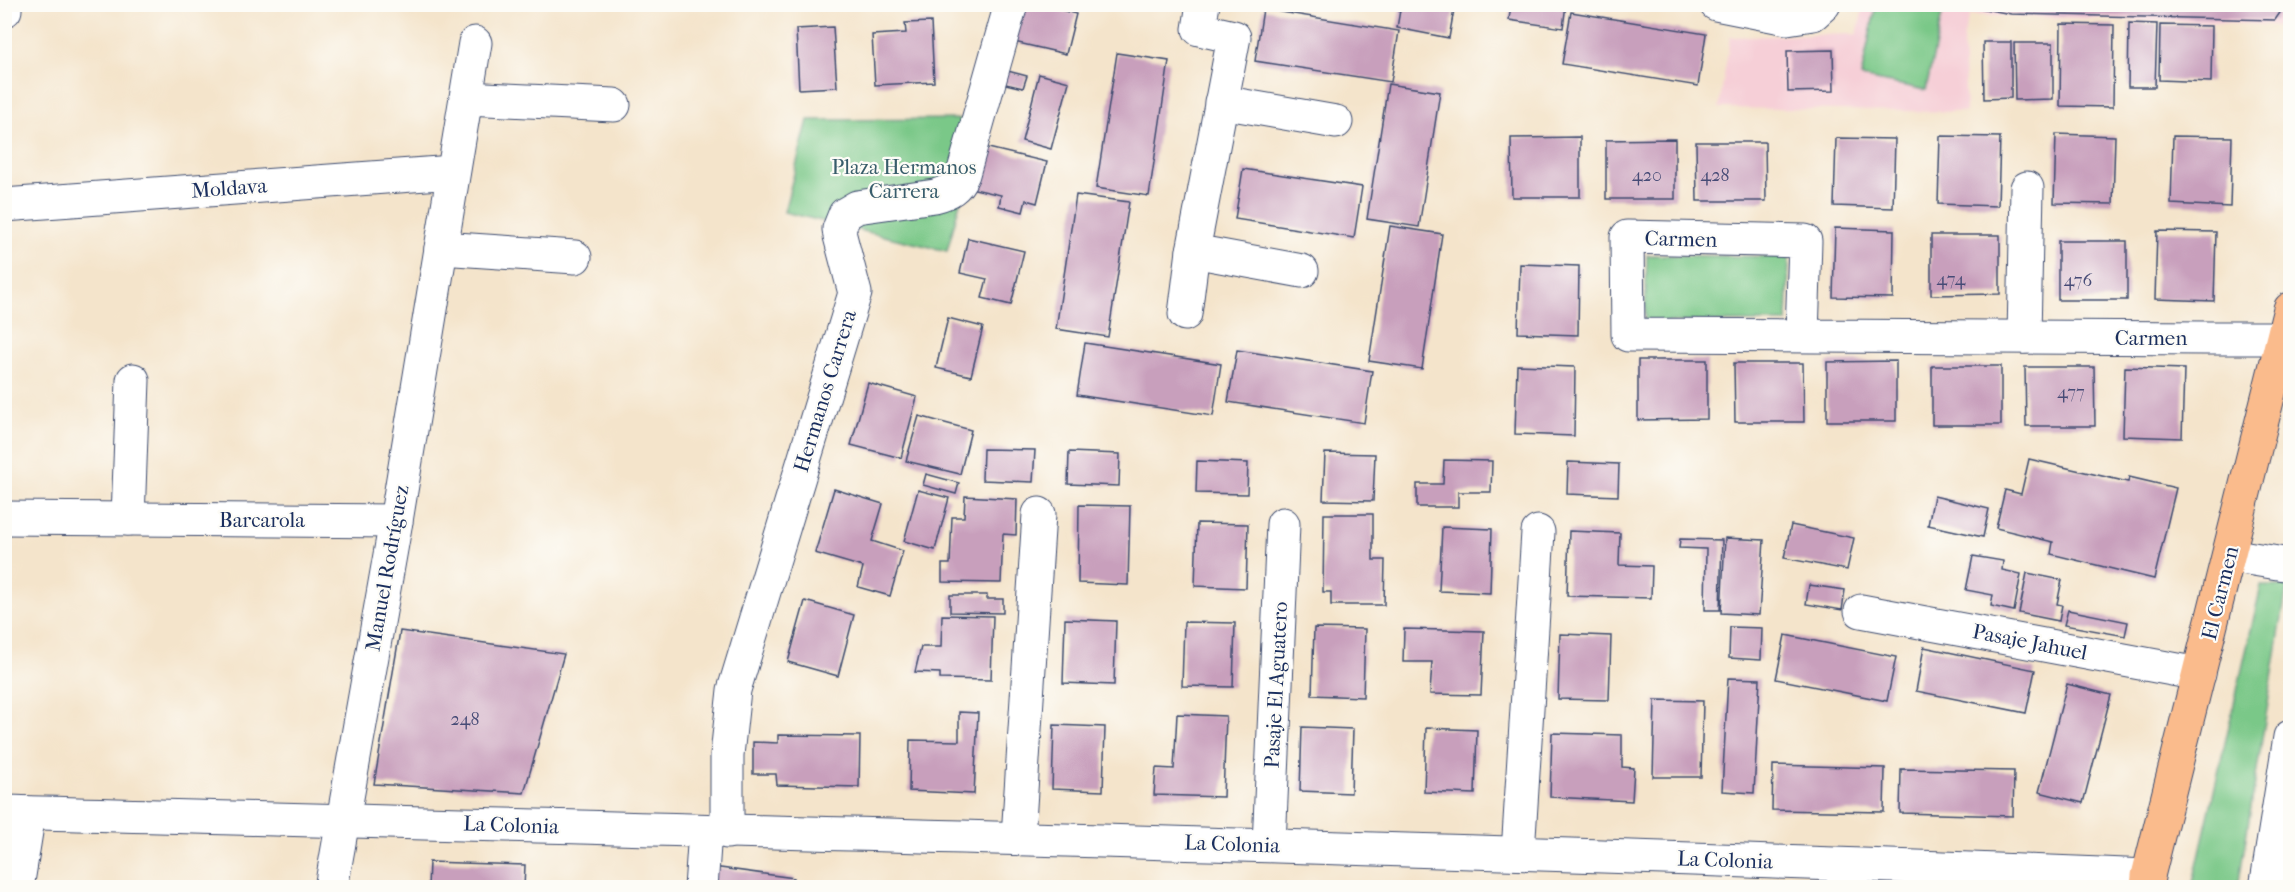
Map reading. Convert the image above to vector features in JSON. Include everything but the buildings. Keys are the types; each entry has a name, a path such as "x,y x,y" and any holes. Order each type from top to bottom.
{"main road":[{"name":"El Carmen","path":"2146,884 2287,323"}],"street":[{"name":"Hermanos Carrera","path":"716,832 725,794 727,746 734,690 855,293 840,236 841,221 845,214 857,207 934,196 946,193 955,187 963,174 1011,4"},
{"path":"1185,314 1193,251 1234,37 1199,28 1203,4"},
{"path":"1716,4 1787,18 1814,14 1824,4"},
{"name":"Manuel Rodríguez","path":"331,888 396,520 475,43"},
{"path":"466,98 614,105"},
{"path":"1221,102 1336,122"},
{"name":"Moldava","path":"4,205 453,172"},
{"path":"2024,337 2027,188"},
{"name":"Carmen","path":"1802,336 1805,241 1627,237 1628,335 1802,336 2024,337 2287,323"},
{"path":"441,248 575,257"},
{"path":"1193,251 1302,271"},
{"path":"128,519 133,380"},
{"path":"1017,837 1039,514"},
{"name":"Barcarola","path":"4,518 396,520"},
{"name":"Pasaje El Aguatero","path":"1269,845 1283,524"},
{"path":"1518,854 1538,532"},
{"path":"2229,555 2290,565"},
{"name":"Pasaje Jahuel","path":"1861,611 2199,674"},
{"path":"2266,888 2290,737"},
{"name":"La Colonia","path":"17,813 1269,845 1518,854 2146,884"},
{"path":"17,813 17,888"},
{"path":"701,888 716,832"}],"shaded area":[{"path":"1864,5 2290,5 2290,9 2277,25 1970,15 1963,38 1966,112 1719,108 1730,37 1857,34"}],"green space":[{"path":"1876,5 1944,5 1926,90 1861,77"},
{"name":"Plaza Hermanos Carrera","path":"982,119 947,251 784,212 808,120"},
{"path":"1647,255 1789,257 1787,322 1645,322"},
{"path":"2261,586 2287,586 2238,887 2192,887"}]}
